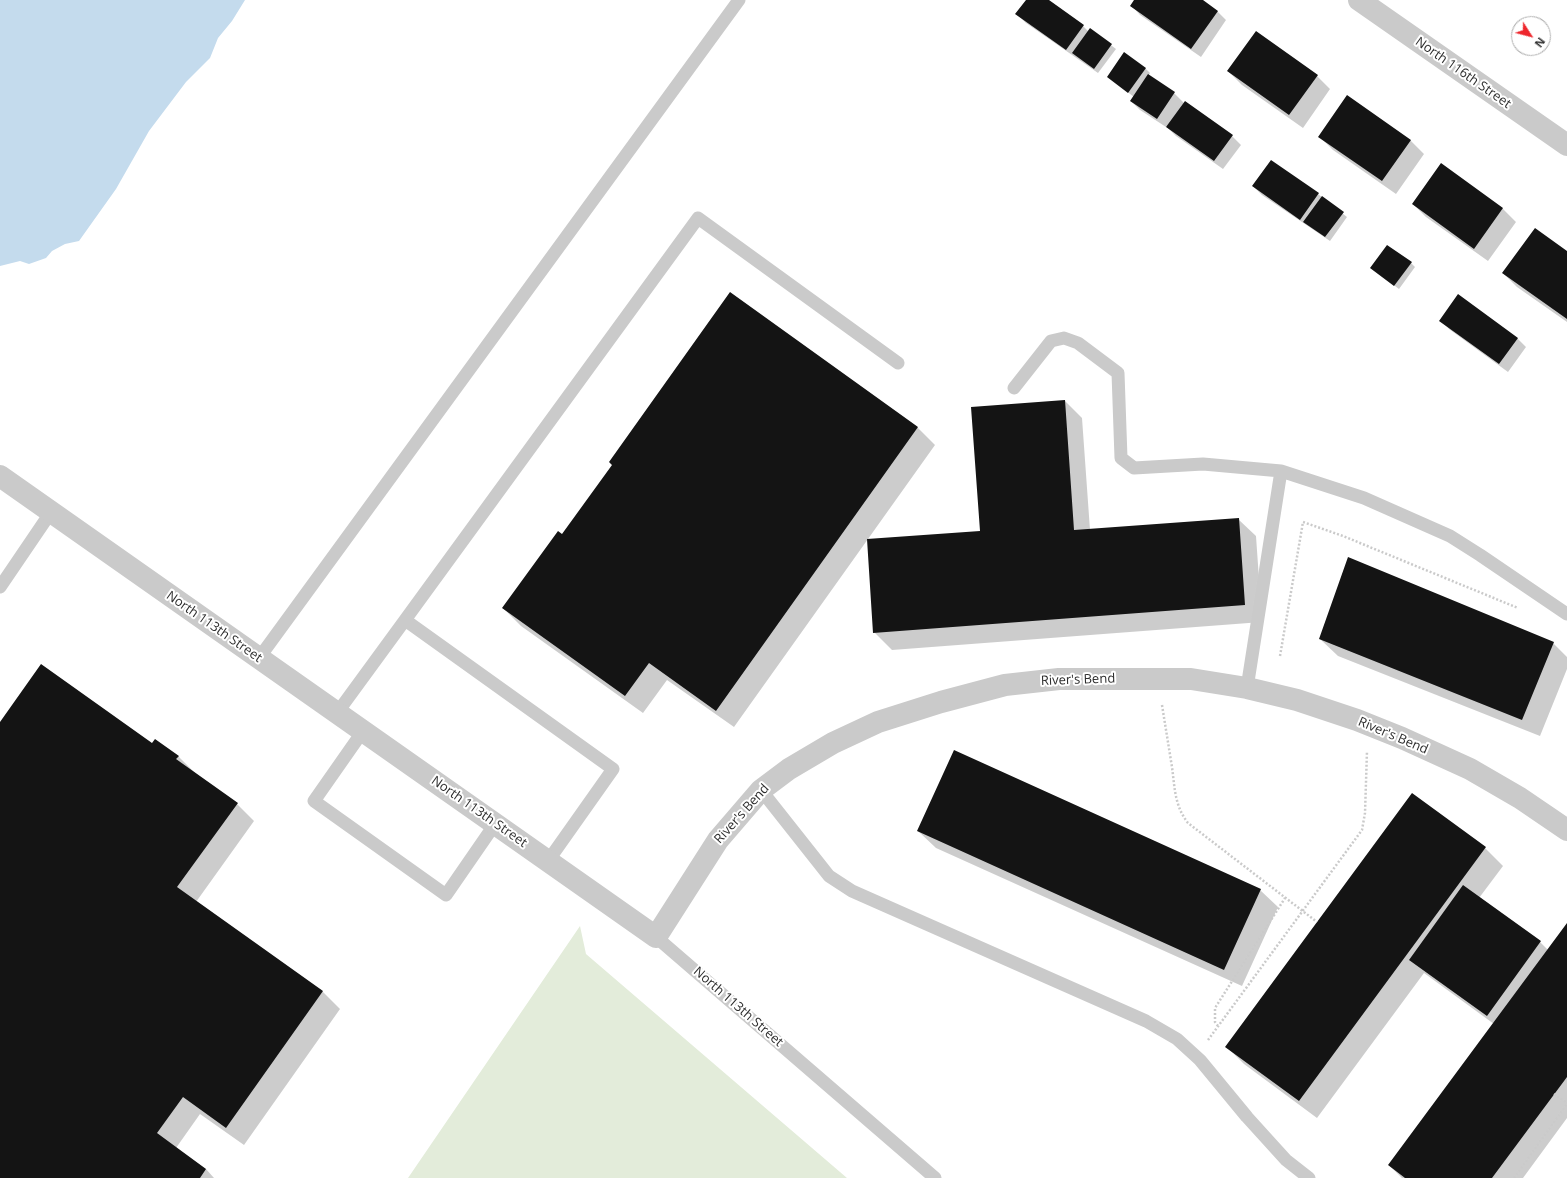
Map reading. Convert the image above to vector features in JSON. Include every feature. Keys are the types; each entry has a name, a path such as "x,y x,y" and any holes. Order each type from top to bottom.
{"street":[{"name":"North 116th Street","path":"1359,0 1567,145"},
{"name":"North 113th Street","path":"0,476 656,937"},
{"name":"River's Bend","path":"656,937 718,840 761,790 789,769 833,743 878,722 941,702 1005,685 1059,679 1191,679 1247,688 1297,700 1357,720 1402,738 1470,769 1520,798 1567,830"}],"lane":[{"path":"259,658 739,0"},
{"path":"337,713 698,218 898,363"},
{"path":"1014,388 1051,341 1064,338 1078,343 1118,373 1121,458 1134,468 1203,464 1281,472 1364,498 1450,536 1567,614"},
{"path":"1247,688 1281,472"},
{"path":"0,586 5,568 51,512"},
{"path":"405,620 613,769 548,861"},
{"path":"363,731 314,801 446,895 495,824"},
{"path":"761,790 829,876 852,891 1146,1021 1177,1040 1196,1056 1247,1117 1286,1160 1309,1178"},
{"name":"North 113th Street","path":"656,937 936,1178"}],"path":[{"path":"1280,656 1304,522 1350,539 1520,609"},
{"path":"1160,679 1175,799 1182,815 1188,822 1317,922"},
{"path":"1196,1056 1362,830 1365,812 1367,750 1373,751"},
{"path":"1218,1026 1215,1022 1215,1008 1258,938 1285,898"},
{"path":"1514,1178 1567,1103 1554,1094"}],"green space":[{"path":"580,926 586,954 847,1178 408,1178"}],"water":[{"path":"0,0 245,0 232,21 218,38 210,58 186,82 149,131 116,189 79,241 65,244 52,251 46,258 29,264 20,261 0,266"}],"building":[{"path":"1026,0 1049,0 1084,25 1066,50 1015,14"},
{"path":"1134,0 1203,0 1218,11 1191,49 1130,6"},
{"path":"1090,28 1112,44 1094,69 1072,53"},
{"path":"1256,31 1318,75 1289,115 1227,71"},
{"path":"1124,52 1146,68 1128,93 1107,77"},
{"path":"1148,74 1175,92 1157,119 1130,101"},
{"path":"1347,95 1411,140 1382,181 1318,137"},
{"path":"1185,101 1233,135 1214,161 1166,127"},
{"path":"1271,160 1319,193 1300,220 1252,186"},
{"path":"1441,163 1503,208 1474,249 1412,204"},
{"path":"1322,196 1344,212 1325,237 1303,222"},
{"path":"1535,228 1567,251 1567,319 1502,273"},
{"path":"1387,245 1412,262 1394,286 1370,268"},
{"path":"730,292 918,427 716,711 649,663 625,696 502,608 558,531 562,534 612,465 609,462"},
{"path":"1458,294 1518,338 1499,364 1439,321"},
{"path":"1065,400 1074,530 1239,518 1245,605 873,633 867,539 980,531 971,407"},
{"path":"1348,557 1554,642 1522,720 1319,639"},
{"path":"41,664 152,743 155,739 179,756 176,759 238,803 177,887 323,991 226,1128 183,1097 157,1133 206,1169 200,1178 0,1178 0,722"},
{"path":"954,750 1261,889 1224,970 917,831"},
{"path":"1412,793 1486,847 1299,1101 1225,1047"},
{"path":"1463,885 1541,941 1487,1016 1409,960"},
{"path":"1567,923 1567,1077 1492,1178 1405,1178 1388,1165"}]}
